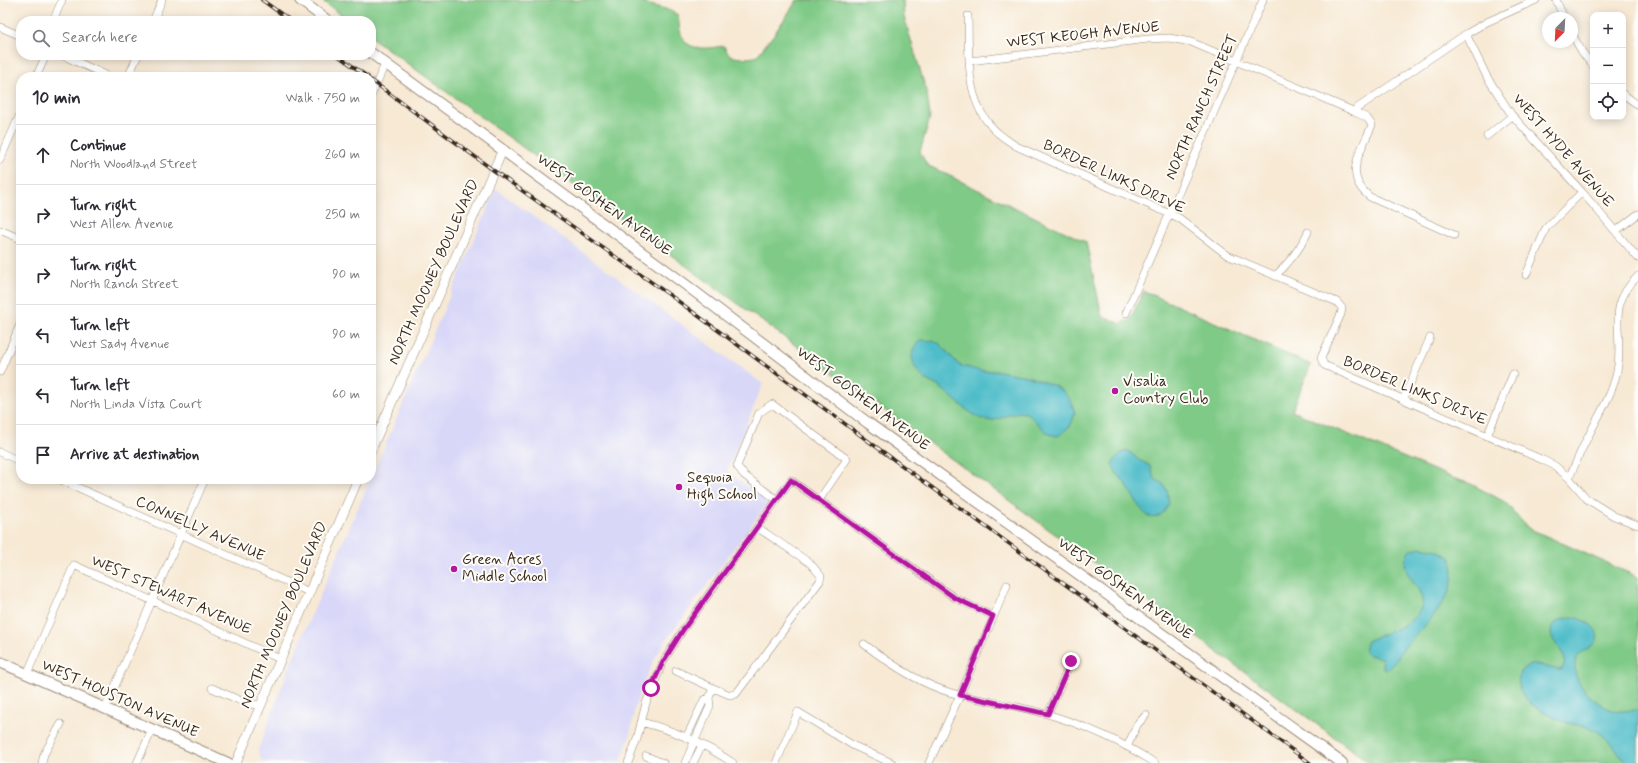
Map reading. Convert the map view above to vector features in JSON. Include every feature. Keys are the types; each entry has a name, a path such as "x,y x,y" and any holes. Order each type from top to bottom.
{"main road":[{"path":"300,0 321,16"},
{"name":"WEST GOSHEN AVENUE","path":"376,57 676,278 868,423 1342,763"},
{"name":"WEST HOUSTON AVENUE","path":"0,662 228,763"}],"street":[{"path":"55,16 62,0"},
{"path":"154,16 162,0"},
{"name":"NORTH RANCH STREET","path":"1126,313 1263,0"},
{"path":"1353,111 1466,34 1486,22 1536,0"},
{"path":"1556,0 1561,12"},
{"name":"BORDER LINKS DRIVE","path":"968,16 970,61 974,94 980,109 989,124 1002,137 1016,146 1179,218 1227,255 1337,302 1342,308 1341,314 1321,358 1324,365 1555,466 1569,478 1587,499 1614,516 1638,525"},
{"path":"0,27 16,34"},
{"name":"WEST HYDE AVENUE","path":"1466,34 1487,77 1512,116 1582,192 1638,258"},
{"name":"WEST KEOGH AVENUE","path":"970,61 1148,39 1170,38 1191,42 1236,60 1367,118 1372,125 1354,170 1356,180 1362,191 1370,197 1454,235"},
{"path":"1578,45 1590,62"},
{"path":"38,72 44,60"},
{"path":"73,60 99,72"},
{"path":"130,72 136,60"},
{"path":"376,85 385,64"},
{"path":"1626,96 1638,105"},
{"path":"1487,136 1512,116"},
{"path":"0,160 16,123"},
{"name":"NORTH MOONEY BOULEVARD","path":"376,439 503,150"},
{"path":"1526,275 1546,228 1582,192"},
{"path":"1616,232 1638,214"},
{"path":"0,230 16,237"},
{"path":"1275,276 1293,257 1303,243 1308,232"},
{"path":"1569,478 1614,383 1618,366 1619,349 1617,322 1618,307 1626,291 1638,276"},
{"path":"0,372 16,334"},
{"path":"1403,400 1430,338"},
{"path":"1487,436 1513,374"},
{"path":"777,500 744,475 737,466 759,413 772,404 847,459 819,500"},
{"path":"0,452 16,460"},
{"path":"628,763 637,739 646,703 658,673 672,646 791,480 955,598 993,616"},
{"name":"CONNELLY AVENUE","path":"69,484 309,592"},
{"path":"105,709 202,484"},
{"name":"NORTH MOONEY BOULEVARD","path":"236,763 356,484"},
{"path":"676,671 730,695 736,694 820,581 822,576 810,563 758,528"},
{"name":"WEST STEWART AVENUE","path":"27,674 74,565 280,659"},
{"path":"929,763 960,695 1006,585"},
{"path":"864,644 903,671 928,684 960,695 1048,714 1127,747 1155,763"},
{"path":"1048,714 1071,661"},
{"path":"212,688 248,704 261,705"},
{"path":"690,761 695,741 710,706 709,698 713,688"},
{"path":"686,738 704,700 709,698"},
{"path":"776,763 798,712 854,746 892,763"},
{"path":"1127,747 1137,725 1146,715"},
{"path":"641,722 695,741 733,763"},
{"path":"42,763 44,754 61,724"},
{"path":"137,763 152,730"},
{"path":"690,761 702,745"},
{"path":"646,756 663,763"}],"shaded area":[{"path":"496,189 763,384 727,472 769,501 665,642 654,660 634,710 630,736 620,763 268,763 261,760 258,750 292,660 368,484 376,484 376,466"}],"green space":[{"name":"Visalia Country Club","path":"321,0 632,0 669,10 678,15 681,34 684,40 693,47 712,48 724,46 729,54 737,58 741,58 756,57 775,33 797,0 903,0 904,17 927,93 930,117 920,152 927,165 1086,242 1102,316 1122,324 1125,321 1129,321 1144,291 1311,365 1292,411 1453,478 1471,484 1505,502 1528,528 1638,577 1638,763 1370,763 376,41 376,16 343,16"}],"water":[{"path":"921,340 933,341 940,344 959,365 981,371 999,371 1027,376 1055,386 1063,391 1071,401 1075,413 1071,425 1060,435 1056,436 1047,433 1027,413 1020,412 1010,414 996,420 986,420 975,415 941,388 920,375 912,360 912,355 916,344"},
{"path":"1127,450 1139,460 1150,466 1154,478 1163,484 1167,490 1169,504 1163,513 1157,517 1151,517 1141,509 1113,467 1112,463 1120,454"},
{"path":"1421,547 1437,550 1450,557 1453,571 1452,584 1440,608 1403,649 1393,664 1385,670 1383,668 1382,659 1366,653 1365,647 1367,641 1401,627 1411,620 1420,610 1422,601 1420,593 1406,569 1405,560 1410,550"},
{"path":"1574,617 1591,625 1597,633 1596,642 1583,652 1576,660 1575,668 1579,683 1590,696 1603,706 1616,711 1638,710 1638,763 1627,763 1609,741 1600,733 1595,730 1561,721 1546,714 1531,704 1521,692 1519,678 1520,672 1524,668 1538,665 1559,670 1562,669 1565,658 1555,643 1551,632 1552,628 1557,622 1565,618"}],"railway":[{"path":"262,0 284,16"},
{"path":"344,60 361,72"},
{"path":"376,84 493,170 678,301 1310,763"}],"place":[{"name":"Visalia Country Club","path":"1115,391"},
{"name":"Sequoia High School","path":"679,487"},
{"name":"Green Acres Middle School","path":"454,569"}],"route":[{"path":"651,688 672,646 791,480 955,598 993,616 960,695 1048,714 1071,661"}]}
